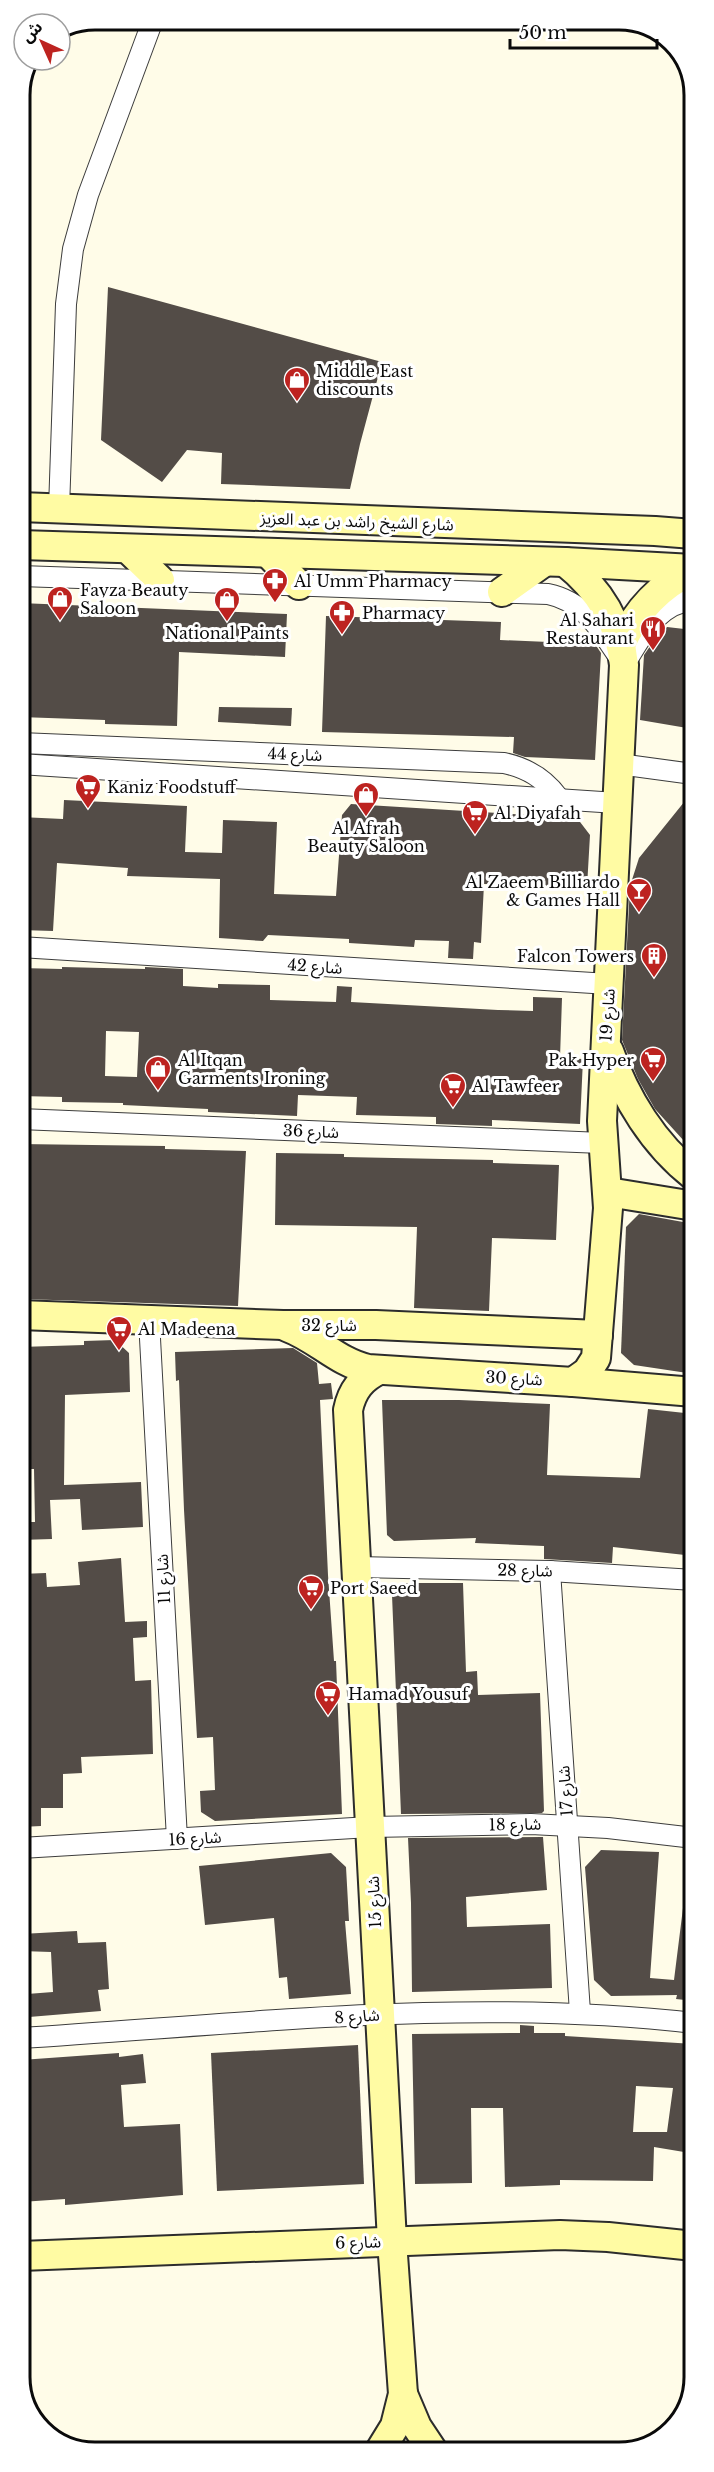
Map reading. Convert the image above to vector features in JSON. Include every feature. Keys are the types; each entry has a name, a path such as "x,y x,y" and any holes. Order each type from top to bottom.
{"street":[{"path":"59,509 66,304 73,249 88,195 149,30"},
{"name":"شارع الشيخ راشد بن عبد العزيز","path":"30,508 684,534"},
{"path":"30,545 555,562 684,569"},
{"path":"128,549 160,580"},
{"path":"268,553 299,585"},
{"path":"502,592 555,562"},
{"name":"شارع 19","path":"555,562 591,584 610,612 622,655 602,1143 608,1192 598,1342 596,1358 587,1372 573,1382"},
{"name":"شارع 19","path":"622,655 638,612 650,599 684,574"},
{"path":"30,576 548,594 570,601 589,615 622,655 660,613 684,602"},
{"name":"شارع 44","path":"30,743 504,763 535,774 558,797"},
{"path":"619,764 684,773"},
{"name":"شارع 44","path":"30,765 558,797 617,803"},
{"name":"شارع 42","path":"30,948 609,984"},
{"path":"605,1039 614,1065 637,1112 670,1154 684,1167"},
{"name":"شارع 36","path":"30,1119 602,1143"},
{"path":"608,1192 684,1204"},
{"name":"شارع 32","path":"30,1315 283,1325 376,1325"},
{"name":"شارع 11","path":"149,1320 177,1839"},
{"name":"شارع 32","path":"283,1325 312,1338 337,1357"},
{"path":"337,1357 357,1333 376,1325 598,1342 609,1369 625,1386"},
{"name":"شارع 30","path":"337,1357 357,1367 379,1370 684,1391"},
{"name":"شارع 15","path":"337,1357 336,1375 348,1410"},
{"name":"شارع 15","path":"379,1370 360,1383 350,1400 348,1410 392,2241 403,2394 395,2426 385,2442"},
{"name":"شارع 28","path":"356,1567 550,1571 684,1579"},
{"name":"شارع 17","path":"550,1571 580,2012"},
{"name":"شارع 18","path":"370,1827 568,1824 684,1837"},
{"name":"شارع 16","path":"30,1847 370,1827"},
{"name":"شارع 8","path":"30,2037 380,2014 480,2011 580,2012 684,2022"},
{"name":"شارع 6","path":"30,2256 560,2235 684,2245"},
{"name":"شارع 15","path":"403,2394 417,2427 427,2442"}],"building":[{"path":"108,287 382,362 350,489 221,484 222,453 187,450 162,482 101,440"},
{"path":"30,603 287,614 285,657 179,652 177,726 105,724 105,720 30,717"},
{"path":"326,616 501,622 500,640 595,644 601,653 595,760 525,757 513,753 514,737 322,732"},
{"path":"667,627 684,629 684,727 640,720 644,655"},
{"path":"219,707 292,708 291,726 218,722"},
{"path":"64,800 187,806 185,852 222,853 223,820 277,822 274,894 336,896 342,815 351,804 577,818 590,835 587,887 484,884 481,943 474,942 473,959 448,958 449,941 415,940 414,947 349,943 349,939 268,935 263,941 219,938 220,879 127,876 128,868 57,863 53,931 30,930 30,817 63,819"},
{"name":"Falcon Towers","path":"684,802 684,1141 655,1109 638,1079 622,1040 630,886 639,858"},
{"path":"145,967 183,969 183,986 218,988 218,984 270,985 270,1000 336,1002 337,986 352,987 351,1002 498,1010 533,1011 533,997 562,998 560,1058 583,1059 580,1124 492,1120 492,1126 436,1124 436,1117 356,1115 357,1097 298,1095 297,1116 208,1112 208,1109 123,1105 123,1103 62,1102 62,1097 30,1096 30,968 145,969","holes":["106,1031 139,1032 137,1077 105,1076"]},
{"path":"30,1144 165,1146 165,1149 246,1151 238,1306 30,1299"},
{"path":"276,1153 344,1154 344,1157 493,1160 493,1163 559,1165 556,1240 492,1238 489,1311 414,1308 417,1227 275,1225"},
{"path":"639,1214 684,1222 684,1372 634,1365 621,1353 626,1227"},
{"path":"115,1340 129,1353 130,1392 65,1395 64,1485 141,1482 143,1527 82,1530 80,1499 50,1500 52,1539 30,1540 30,1522 35,1522 34,1469 30,1469 30,1347 84,1345 84,1341"},
{"path":"293,1348 317,1363 319,1384 331,1383 333,1399 320,1400 328,1575 334,1661 336,1661 342,1814 215,1821 201,1812 200,1791 215,1790 213,1737 197,1738 179,1380 176,1381 175,1352"},
{"path":"382,1400 459,1400 550,1404 547,1475 640,1478 648,1409 684,1413 684,1555 613,1547 612,1563 544,1559 544,1546 475,1543 476,1538 394,1541 387,1535"},
{"path":"121,1558 125,1622 147,1621 147,1637 133,1638 135,1681 151,1680 153,1754 81,1757 82,1773 63,1774 63,1808 41,1808 41,1826 30,1827 30,1574 46,1573 47,1587 80,1585 78,1562"},
{"path":"403,1583 463,1583 466,1672 477,1671 478,1695 540,1693 544,1811 542,1813 401,1814 392,1595"},
{"path":"543,1837 547,1890 466,1897 467,1927 550,1924 552,1988 412,1992 408,1838"},
{"path":"601,1850 659,1852 650,1978 674,1980 684,1900 684,2000 676,1999 677,1995 611,1996 594,1980 585,1867"},
{"path":"331,1853 346,1867 349,1921 345,1921 351,1994 289,1999 287,1977 279,1978 274,1918 205,1925 199,1866"},
{"path":"77,1931 78,1943 106,1942 109,1989 98,1990 101,2011 30,2017 30,1994 53,1992 51,1952 30,1951 30,1934"},
{"path":"520,2025 534,2026 534,2033 565,2033 565,2036 684,2043 684,2152 654,2147 653,2181 560,2180 560,2185 505,2187 503,2108 471,2108 472,2183 415,2184 412,2034 520,2033","holes":["636,2086 673,2088 667,2132 633,2132"]},
{"path":"358,2045 364,2184 217,2191 211,2053"},
{"path":"119,2053 119,2057 143,2054 146,2083 121,2085 124,2127 180,2124 183,2195 65,2205 65,2199 30,2201 30,2059"}],"place":[{"name":"Middle East discounts","path":"297,403"},
{"name":"Al Umm Pharmacy","path":"275,604"},
{"name":"Fayza Beauty Saloon","path":"60,622"},
{"name":"National Paints","path":"227,623"},
{"name":"Pharmacy","path":"342,636"},
{"name":"Al Sahari Restaurant","path":"653,652"},
{"name":"Kaniz Foodstuff","path":"88,810"},
{"name":"Al Afrah Beauty Saloon","path":"366,818"},
{"name":"Al Diyafah","path":"475,836"},
{"name":"Al Zaeem Billiardo & Games Hall","path":"639,914"},
{"name":"Falcon Towers","path":"654,979"},
{"name":"Pak Hyper","path":"653,1083"},
{"name":"Al Itqan Garments Ironing","path":"158,1092"},
{"name":"Al Tawfeer","path":"453,1109"},
{"name":"Al Madeena","path":"119,1352"},
{"name":"Port Saeed","path":"311,1611"},
{"name":"Hamad Yousuf","path":"328,1717"}]}
